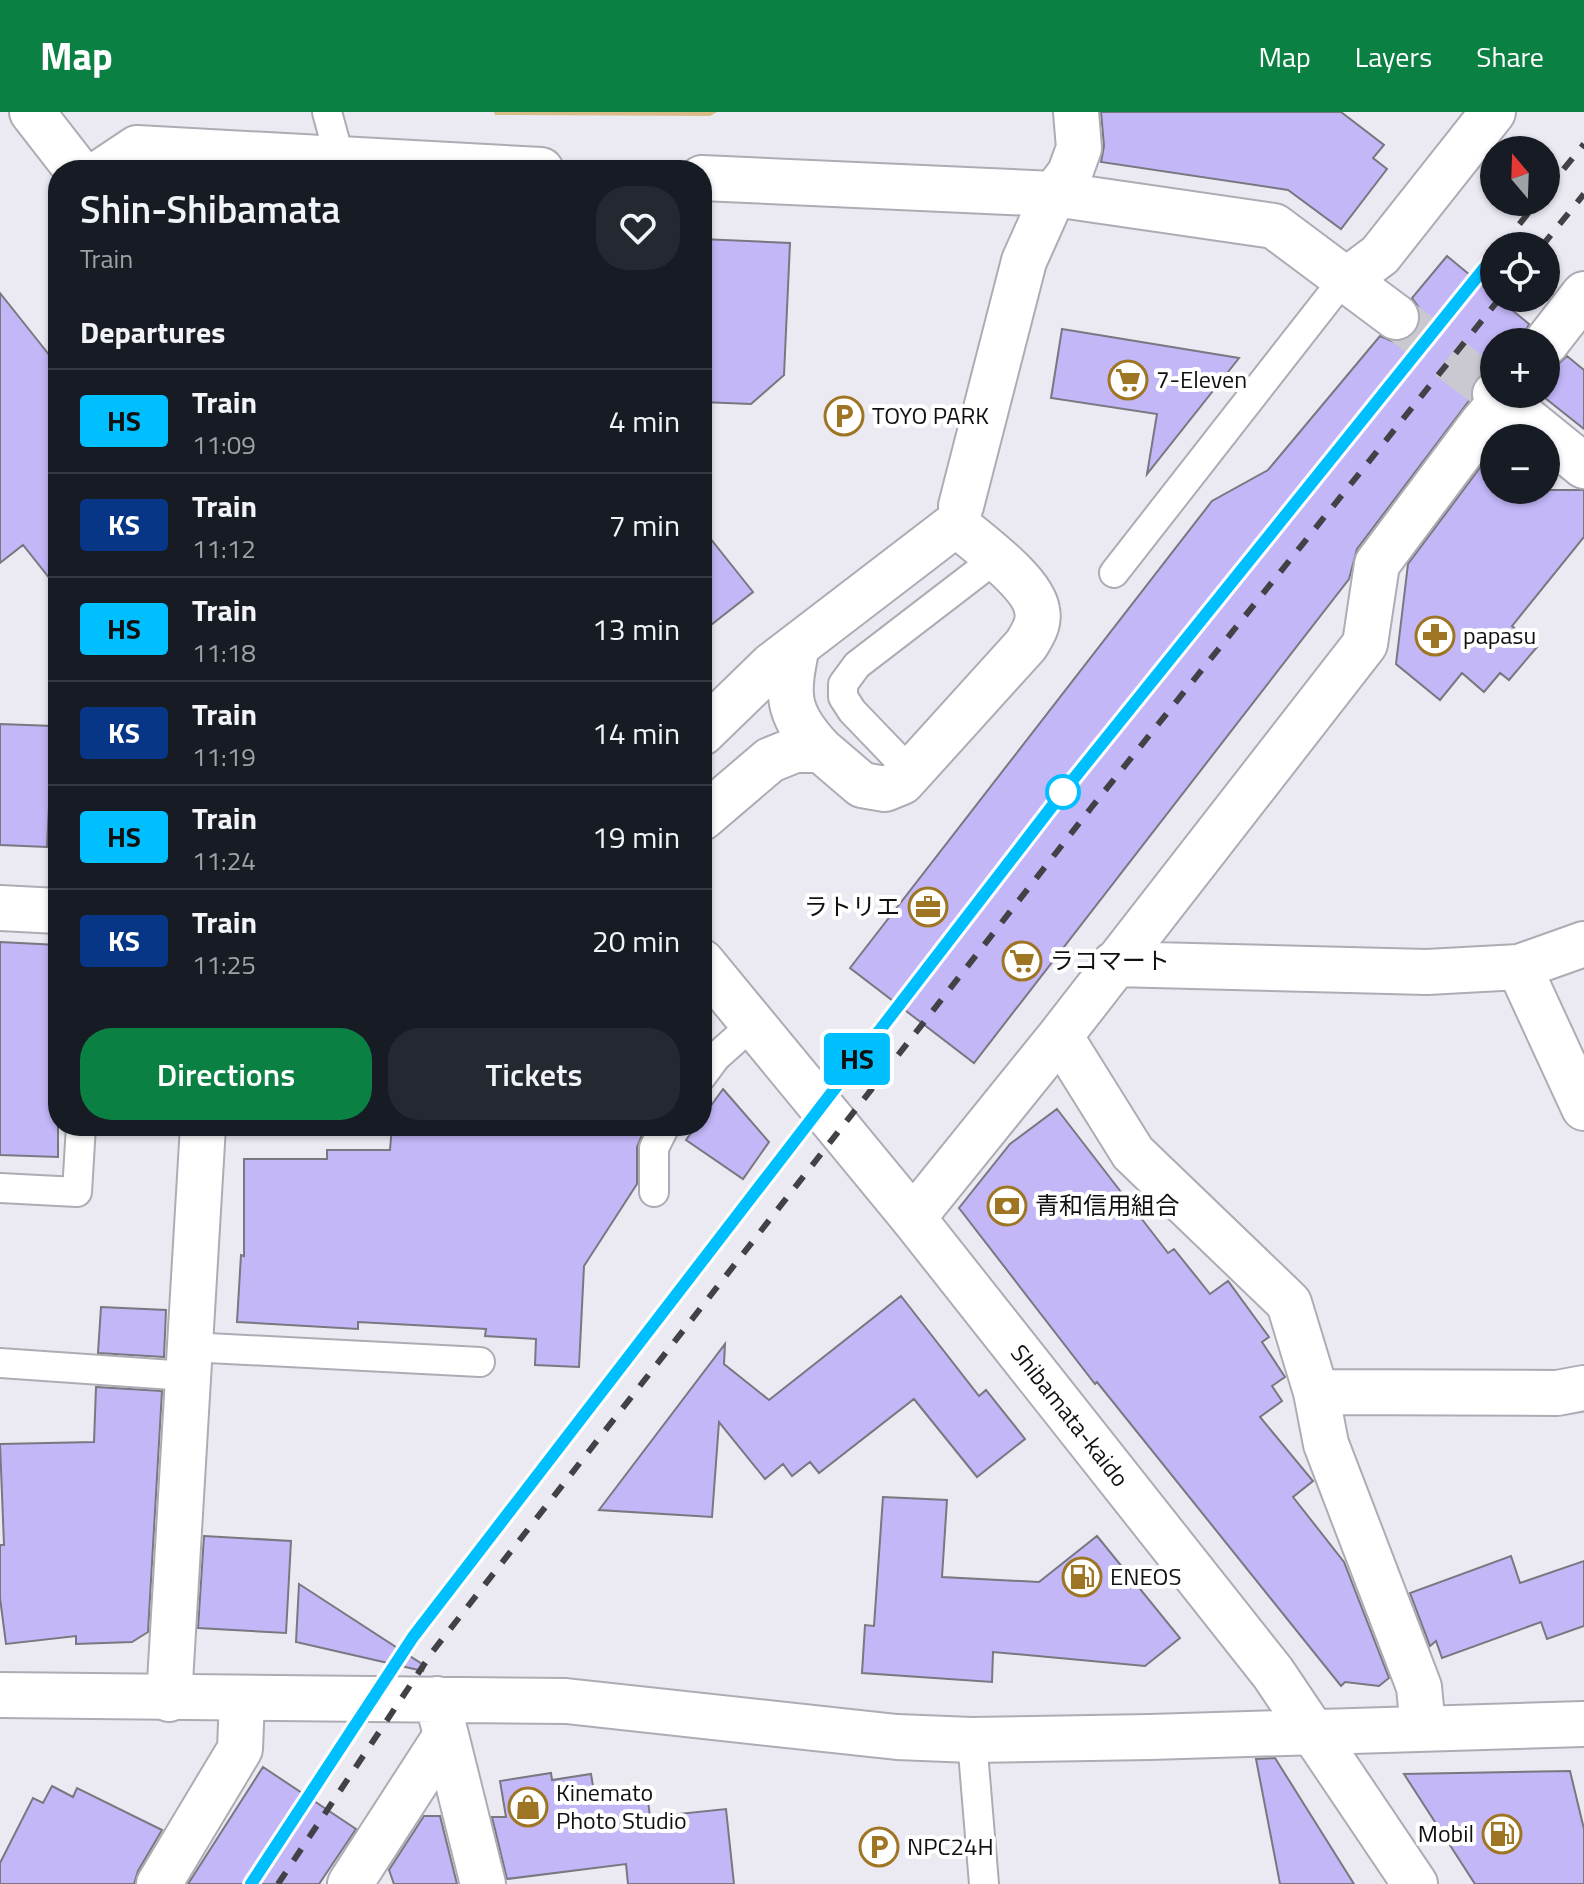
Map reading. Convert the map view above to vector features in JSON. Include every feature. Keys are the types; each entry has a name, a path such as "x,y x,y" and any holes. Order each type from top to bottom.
{"street":[{"path":"32,112 69,160"},
{"path":"712,723 772,665 959,515 1024,261 1054,194 1070,173 1079,148 1076,112"},
{"path":"1348,279 1380,255 1493,112"},
{"path":"119,160 137,148 340,160"},
{"path":"712,178 1054,194 1274,226 1396,317"},
{"path":"1558,328 1584,294"},
{"path":"913,1218 1060,1036 1365,644 1377,564 1481,425 1489,408"},
{"path":"1514,408 1584,466"},
{"path":"797,646 791,681 793,711 802,730 862,785 885,789 902,782 1026,645 1036,629 1038,609 1028,588 995,559 959,515"},
{"path":"712,809 770,760 795,750 821,750"},
{"path":"0,908 48,910"},
{"path":"1114,964 1427,972 1519,967 1584,944"},
{"path":"1519,967 1584,1108"},
{"name":"Shibamata-kaido","path":"712,974 913,1218 1273,1673 1415,1884"},
{"path":"1060,1036 1133,1153 1289,1303 1316,1392 1326,1444 1419,1687 1423,1728"},
{"path":"169,1699 202,1136"},
{"path":"1316,1392 1557,1393 1584,1388"},
{"path":"0,1695 242,1699 441,1718 566,1701 897,1737 972,1740 1584,1724"},
{"path":"159,1884 240,1749 242,1699"},
{"path":"350,1884 441,1718"},
{"path":"441,1718 483,1884"}],"lane":[{"path":"327,112 340,160"},
{"path":"1114,573 1322,306 1348,279"},
{"path":"917,765 902,763 852,711 843,697 843,684 857,665 995,559"},
{"path":"712,1062 753,1024"},
{"path":"0,1188 77,1192 80,1136"},
{"path":"654,1192 654,1148 660,1136"},
{"path":"0,1363 480,1362"},
{"path":"972,1740 984,1884"}],"shaded area":[{"path":"494,112 717,112 710,116 495,115"}],"building":[{"path":"1101,112 1341,112 1384,145 1373,158 1387,169 1341,229 1288,190 1101,162 1104,146"},
{"path":"712,239 790,243 784,375 751,404 712,402"},
{"path":"1447,256 1480,283 1480,312 1515,312 1529,324 1527,328 1480,328 1480,375 1471,389 1471,398 1357,549 1349,579 974,1063 850,968 1212,501 1268,470 1380,336 1394,342 1407,340 1416,332 1421,319 1419,308 1412,298"},
{"path":"0,293 48,353 48,576 23,545 0,563"},
{"path":"1062,329 1239,358 1147,474 1157,414 1051,398"},
{"path":"1567,356 1584,370 1584,429 1558,408 1560,362"},
{"path":"1480,468 1480,504 1560,504 1560,490 1584,490 1584,537 1512,626 1537,647 1509,680 1500,673 1484,692 1462,673 1440,700 1396,664 1408,564"},
{"path":"712,541 753,592 712,624"},
{"path":"0,724 48,726 47,847 0,845"},
{"path":"0,942 48,944 48,1136 58,1136 58,1157 0,1155"},
{"path":"723,1089 769,1142 743,1179 686,1140 689,1136 712,1136 712,1104"},
{"path":"1057,1109 1168,1253 1174,1249 1210,1294 1228,1281 1269,1337 1262,1342 1285,1377 1272,1386 1282,1401 1260,1417 1313,1481 1293,1497 1344,1562 1389,1678 1379,1686 1345,1682 1341,1686 1097,1382 1095,1384 959,1208 1010,1144"},
{"path":"391,1136 642,1136 637,1147 637,1184 584,1266 579,1367 535,1365 536,1339 485,1336 486,1329 358,1322 358,1329 237,1322 241,1255 244,1256 244,1159 327,1159 327,1150 390,1150"},
{"path":"901,1296 979,1396 986,1390 1025,1439 977,1477 914,1399 819,1473 810,1462 792,1476 783,1464 765,1479 719,1422 712,1517 599,1510 725,1344 724,1364 769,1400"},
{"path":"101,1307 166,1310 164,1357 98,1353"},
{"path":"96,1387 162,1391 148,1632 132,1642 76,1644 76,1636 6,1644 0,1598 0,1545 4,1545 0,1444 94,1442"},
{"path":"883,1497 947,1500 942,1577 1039,1582 1097,1536 1180,1638 1145,1666 993,1652 992,1682 862,1673 865,1625 874,1626"},
{"path":"204,1536 291,1541 286,1633 198,1628"},
{"path":"1511,1556 1520,1583 1584,1561 1584,1626 1547,1639 1541,1622 1442,1658 1436,1641 1430,1646 1410,1593"},
{"path":"299,1584 425,1666 423,1671 296,1642"},
{"path":"1275,1758 1354,1884 1280,1884 1256,1759"},
{"path":"263,1767 356,1829 319,1884 188,1884"},
{"path":"1570,1771 1584,1829 1584,1884 1475,1884 1404,1774"},
{"path":"551,1773 552,1780 591,1774 595,1798 647,1792 650,1817 726,1809 734,1884 628,1884 626,1864 507,1879 492,1817 506,1817 500,1781"},
{"path":"52,1786 73,1797 77,1788 162,1830 138,1871 134,1884 0,1884 0,1863 33,1798 43,1803"},
{"path":"424,1816 440,1816 457,1884 394,1884 389,1870"}],"tunnel":[{"path":"1396,317 1480,382"}],"railway":[{"path":"1560,174 1584,144"},
{"path":"1553,232 1584,194"},
{"path":"1513,232 1526,216"},
{"path":"251,1884 413,1637 1063,792 1480,273"},
{"path":"278,1884 433,1651 1091,808 1489,312"}],"train":[{"name":"HS","path":"251,1884 413,1637 1063,792 1480,273"}],"place":[{"name":"7-Eleven","path":"1128,380"},
{"name":"TOYO PARK","path":"844,416"},
{"name":"papasu","path":"1435,636"},
{"name":"ラトリエ","path":"928,907"},
{"name":"ラコマート","path":"1022,961"},
{"name":"青和信用組合","path":"1007,1206"},
{"name":"ENEOS","path":"1082,1577"},
{"name":"Kinemato Photo Studio","path":"528,1807"},
{"name":"Mobil","path":"1502,1834"},
{"name":"NPC24H","path":"879,1847"}]}
